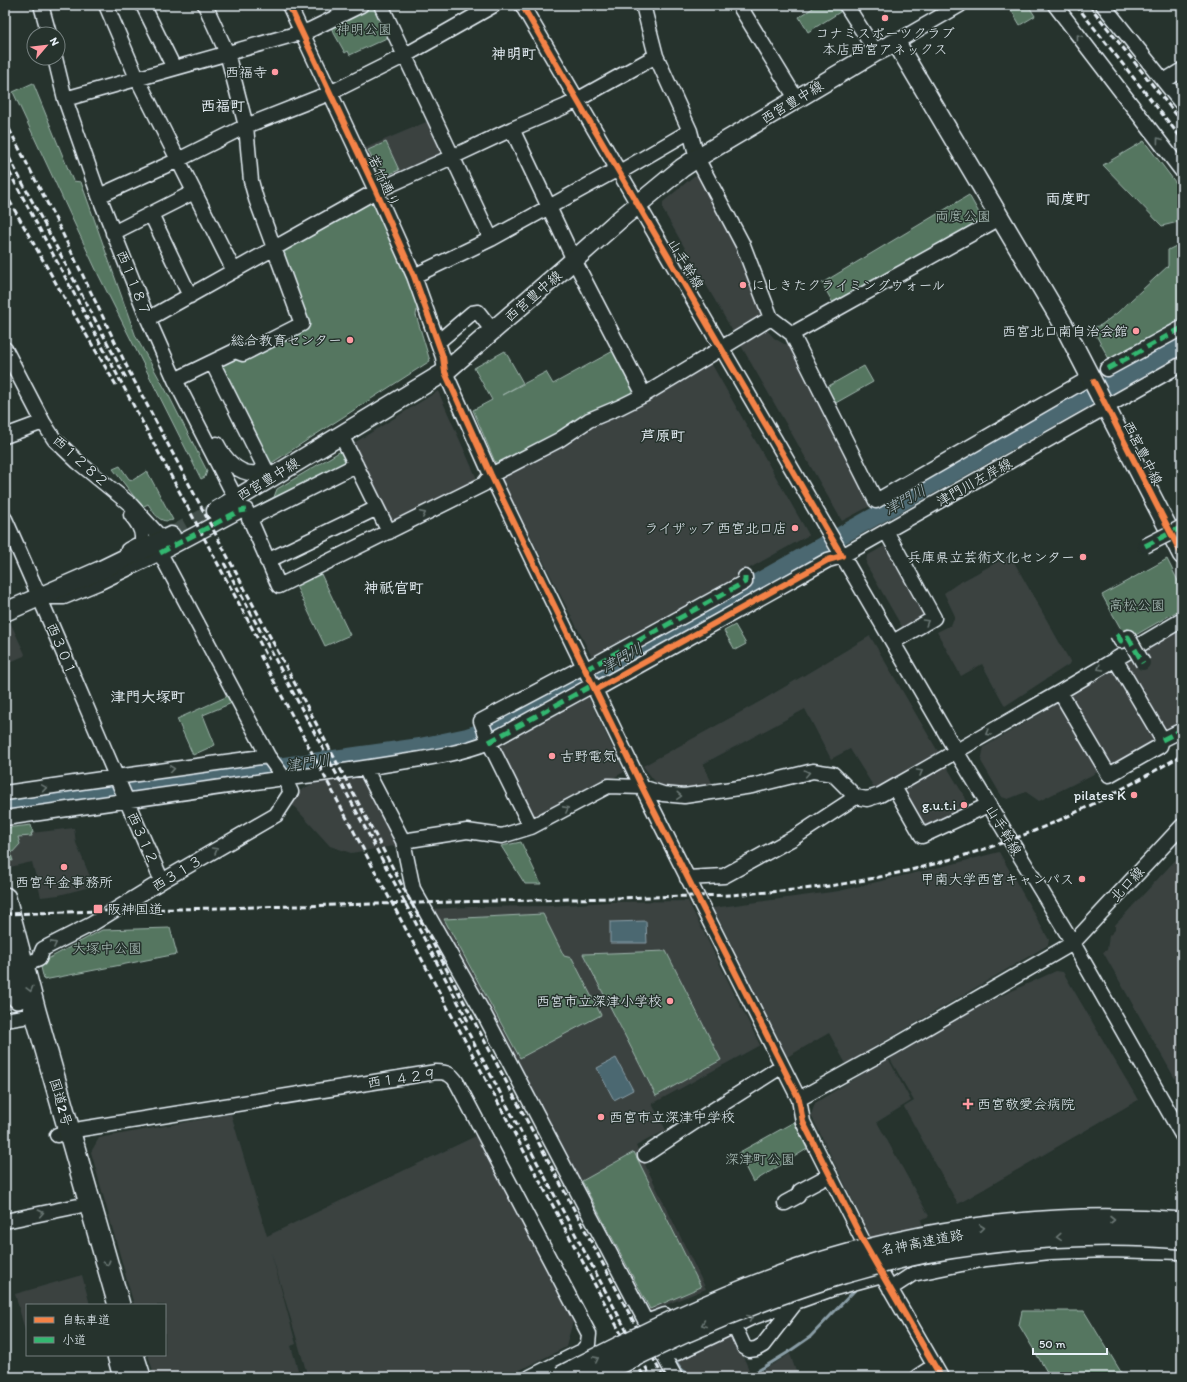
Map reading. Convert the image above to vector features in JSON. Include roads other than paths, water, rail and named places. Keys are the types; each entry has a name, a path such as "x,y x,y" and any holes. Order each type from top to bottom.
{"highway":[{"name":"国道2号","path":"5,898 38,1018 78,1206 105,1304"},
{"name":"国道2号","path":"5,952 14,1019 63,1133 119,1304"},
{"name":"名神高速道路","path":"561,1377 646,1333 699,1309 797,1271 849,1255 928,1236 1030,1223 1083,1220 1182,1222"},
{"name":"名神高速道路","path":"592,1377 681,1333 752,1304 820,1280 930,1251 1032,1238 1093,1236 1182,1238"},
{"path":"118,1356 124,1377"},
{"path":"133,1356 140,1377"}],"main road":[{"name":"西宮豊中線","path":"216,511 243,509 341,434 445,372 619,220 682,168 876,52 896,42 1063,324 1097,376 1105,404 1182,555"},
{"path":"5,612 165,543"}],"street":[{"path":"41,5 47,26"},
{"path":"106,5 137,78 234,271"},
{"path":"143,5 174,68"},
{"path":"205,5 227,53 246,126 251,181 256,199 302,324 243,354 235,351 212,362 179,378 219,449 227,460 241,470 250,473 257,473 266,470 212,362"},
{"name":"若竹通り","path":"289,5 376,190 414,276 443,357 445,372 491,475 642,787 799,1099 803,1122 864,1243 937,1371"},
{"path":"65,99 301,31 310,30 361,5"},
{"path":"380,5 491,239"},
{"path":"99,196 178,160 246,126 330,93 404,56 494,5"},
{"name":"山手幹線","path":"522,5 637,206 722,348 956,751 1073,943 1182,1135"},
{"path":"643,5 656,56 690,131 697,158 743,245 771,318 792,334 876,501 1182,328"},
{"path":"739,5 796,100"},
{"path":"846,5 876,52"},
{"path":"1054,5 1182,171"},
{"path":"1104,5 1182,104"},
{"path":"896,42 957,6"},
{"path":"148,319 376,190 566,106 656,56"},
{"name":"西１１８７","path":"57,66 65,99 99,196 148,319 179,378 279,586 389,532"},
{"path":"1164,81 1182,70"},
{"path":"512,129 574,260 644,395"},
{"path":"414,276 491,239 690,131"},
{"path":"113,233 194,192"},
{"path":"151,214 190,296"},
{"path":"792,334 1000,218"},
{"path":"438,342 472,313 478,312 493,331"},
{"path":"341,434 389,532 484,484 491,475 559,440 589,420 644,395 771,318"},
{"name":"西１２８２","path":"5,349 43,422 54,439 81,464 131,505 165,543 269,757 282,776"},
{"name":"津門川左岸線","path":"588,676 828,560 836,546 886,531 1105,404 1182,364"},
{"path":"5,436 43,422"},
{"path":"40,597 56,582 136,547 142,541 142,534 134,518 90,481 81,464"},
{"path":"165,543 243,509 356,465"},
{"path":"267,561 377,508"},
{"name":"西３０１","path":"5,519 40,597 125,798"},
{"path":"1145,546 1182,527"},
{"path":"886,531 934,618 893,642"},
{"path":"531,827 489,742 481,721 588,676 745,582 745,577"},
{"path":"403,841 467,831 502,836 531,827 608,786 642,787 663,794 684,796 752,786 813,771 833,774 856,797 867,799 880,795 1182,620"},
{"path":"1117,634 1121,641 1128,637 1143,663"},
{"path":"1115,659 1162,740"},
{"path":"5,818 125,798 282,776 308,777 446,755 474,748 489,742 589,687 588,676"},
{"path":"1060,692 1109,775 1160,746 1162,740 1182,730"},
{"path":"5,793 269,757"},
{"path":"359,769 403,841 413,889 484,1014 646,1322 659,1318 735,1284 790,1264 864,1243"},
{"name":"西３１３","path":"24,965 39,959 43,949 92,924 162,881 276,815 291,792 282,776"},
{"path":"894,787 922,836 988,804"},
{"path":"687,878 724,876 795,837 856,797"},
{"name":"西３１２","path":"125,798 162,881"},
{"name":"北口線","path":"799,1099 893,1047 1073,943 1182,826"},
{"path":"645,1155 782,1066"},
{"name":"西１４２９","path":"63,1133 436,1072 443,1072 451,1075 457,1083 589,1334 588,1344 582,1351 530,1377"},
{"path":"785,1203 798,1196 800,1191 830,1175"},
{"path":"5,1221 78,1206"},
{"path":"890,1289 913,1274 986,1259 1050,1252 1109,1250 1182,1252"},
{"path":"675,1377 662,1353 798,1300 882,1275"},
{"path":"734,1326 744,1347 749,1350 756,1349 763,1345 798,1300"},
{"path":"659,1318 675,1349"},
{"path":"917,1377 937,1371"},
{"path":"599,1377 618,1373"}],"water":[{"path":"646,921 647,943 610,943 610,922"},
{"path":"616,1058 633,1090 614,1100 597,1068"}],"waterway":[{"name":"津門川","path":"5,805 420,747 467,737 503,725 1182,344"},
{"path":"748,1377 810,1337 856,1289"},
{"path":"673,1357 681,1369 692,1377"}],"tunnel":[{"path":"171,536 216,511"}],"railway":[{"path":"1076,5 1182,139"},
{"path":"1089,5 1182,122"},
{"path":"5,121 56,220 129,371 663,1377"},
{"path":"5,150 127,380"},
{"path":"5,164 269,660"},
{"path":"5,193 116,385"},
{"path":"224,563 468,1021"},
{"path":"260,655 644,1377"},
{"path":"5,914 731,895 823,887 861,881 912,870 962,856 1010,840 1053,823 1091,805 1182,755"},
{"path":"460,1017 651,1377"}],"place":[{"name":"コナミスポーツクラブ 本店西宮アネックス","path":"885,18"},
{"name":"西福寺","path":"275,72"},
{"name":"にしきたクライミングウォール","path":"743,285"},
{"name":"西宮北口南自治会館","path":"1136,331"},
{"name":"総合教育センター","path":"350,340"},
{"name":"ライザップ 西宮北口店","path":"795,528"},
{"name":"兵庫県立芸術文化センター","path":"1083,557"},
{"name":"古野電気","path":"552,756"},
{"name":"pilates K","path":"1134,795"},
{"name":"g.u.t.i","path":"964,805"},
{"name":"西宮年金事務所","path":"64,867"},
{"name":"甲南大学西宮キャンパス","path":"1082,879"},
{"name":"阪神国道","path":"98,909"},
{"name":"西宮市立深津小学校","path":"670,1001"},
{"name":"西宮敬愛会病院","path":"968,1104"},
{"name":"西宮市立深津中学校","path":"601,1117"}],"district":[{"name":"神明町","path":"514,54"},
{"name":"西福町","path":"223,106"},
{"name":"両度町","path":"1068,199"},
{"name":"芦原町","path":"663,436"},
{"name":"神祇官町","path":"394,588"},
{"name":"津門大塚町","path":"148,697"}],"park label":[{"name":"神明公園","path":"364,29"},
{"name":"両度公園","path":"963,216"},
{"name":"高松公園","path":"1137,605"},
{"name":"大塚中公園","path":"107,948"},
{"name":"深津町公園","path":"760,1159"}]}
